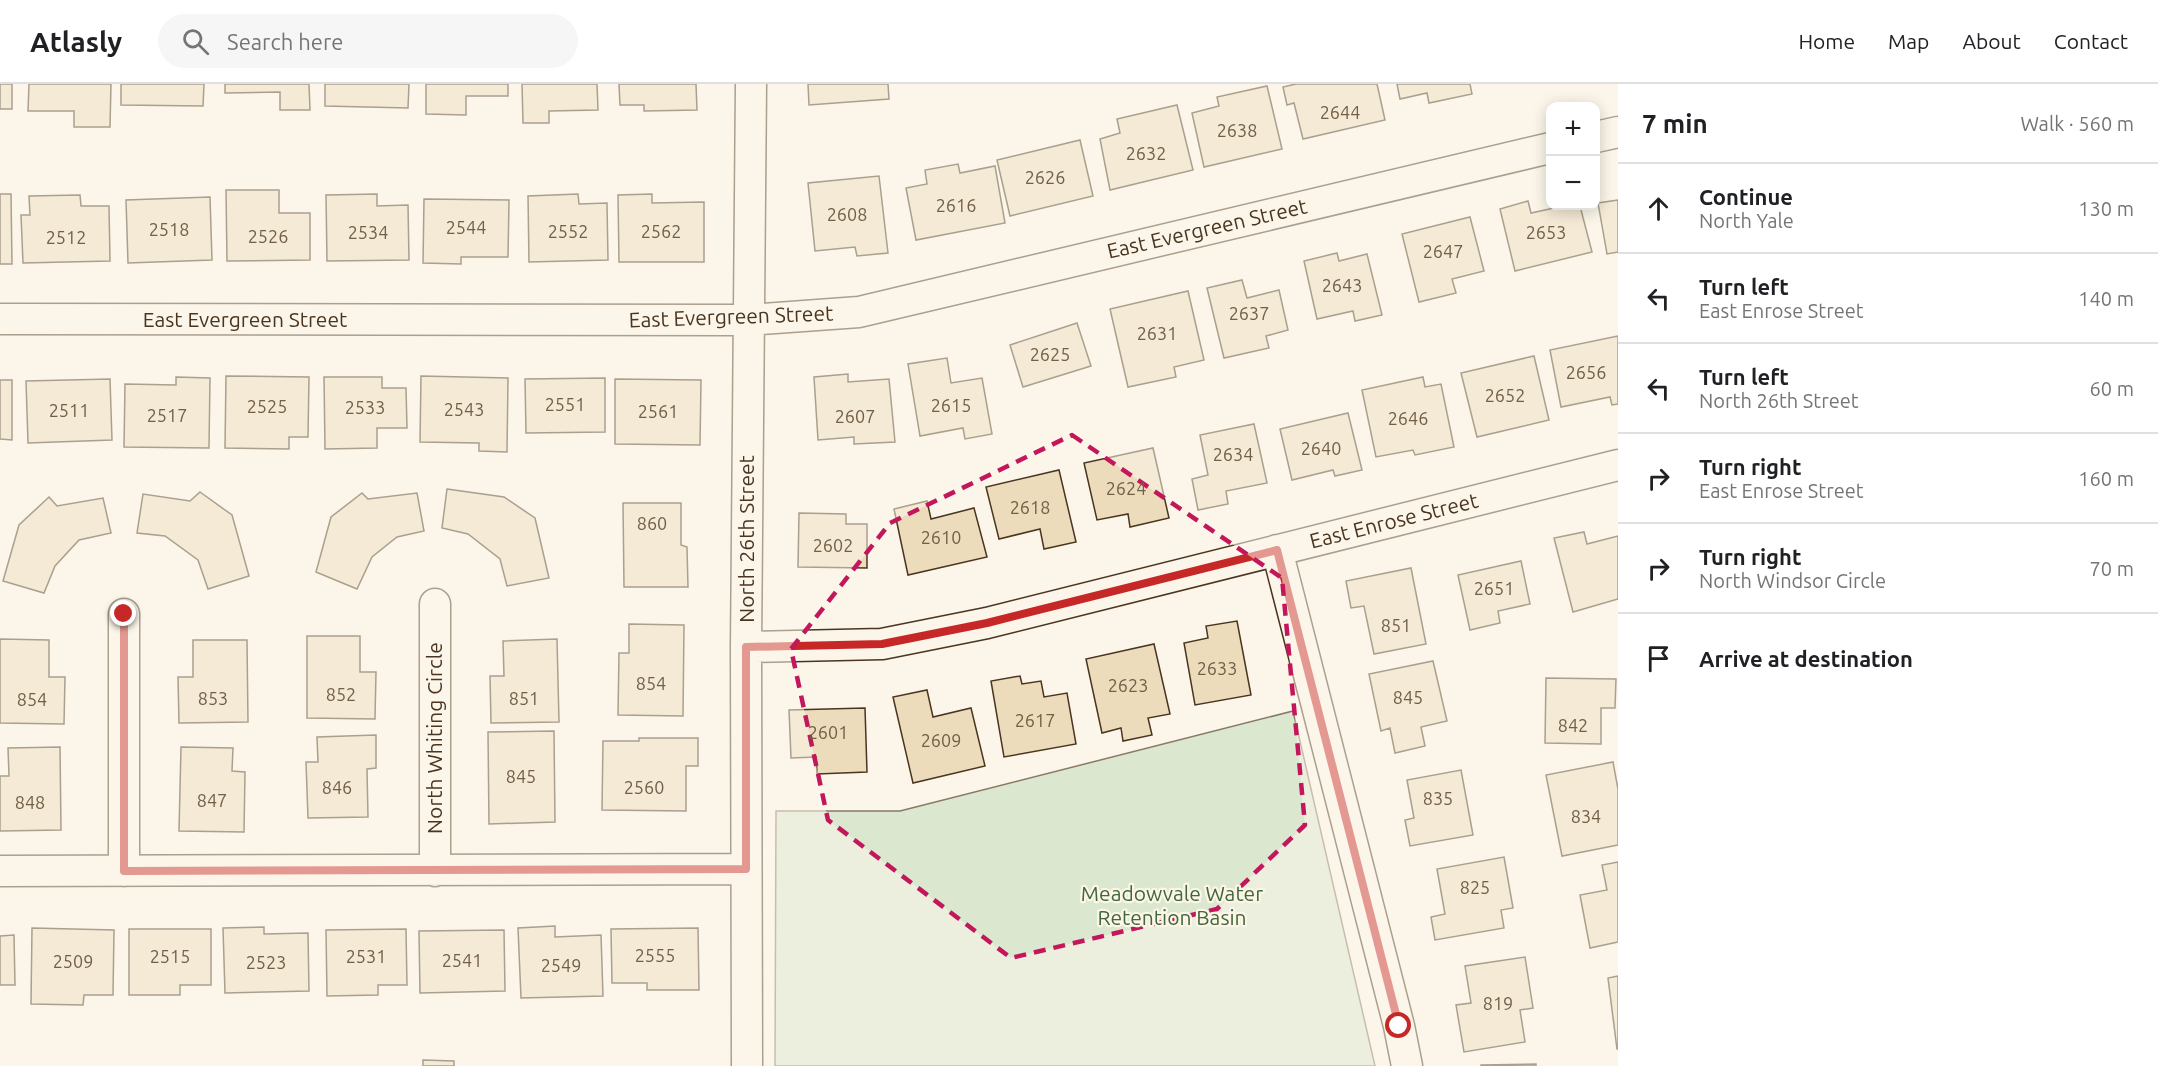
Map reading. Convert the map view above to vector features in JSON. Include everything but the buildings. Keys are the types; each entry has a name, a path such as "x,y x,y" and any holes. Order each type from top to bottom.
{"street":[{"name":"North 26th Street","path":"747,1066 746,647 751,84"},
{"path":"1600,136 1618,132"},
{"name":"East Evergreen Street","path":"0,319 749,320 859,312 1546,149"},
{"name":"East Enrose Street","path":"746,647 882,644 987,623 1618,465"},
{"path":"1277,550 1399,1026 1407,1066"},
{"name":"North Whiting Circle","path":"435,604 435,871"},
{"path":"124,614 124,871"},
{"path":"0,871 746,869"}],"highlighted area":[{"path":"1072,435 1282,578 1305,825 1217,909 1011,958 828,820 791,649 890,523"}],"green space":[{"name":"Meadowvale Water Retention Basin","path":"1293,711 1375,1066 775,1066 776,811 900,811"}],"route":[{"path":"124,614 124,871 746,869 746,647 882,644 987,623 1277,550 1399,1026"}]}
